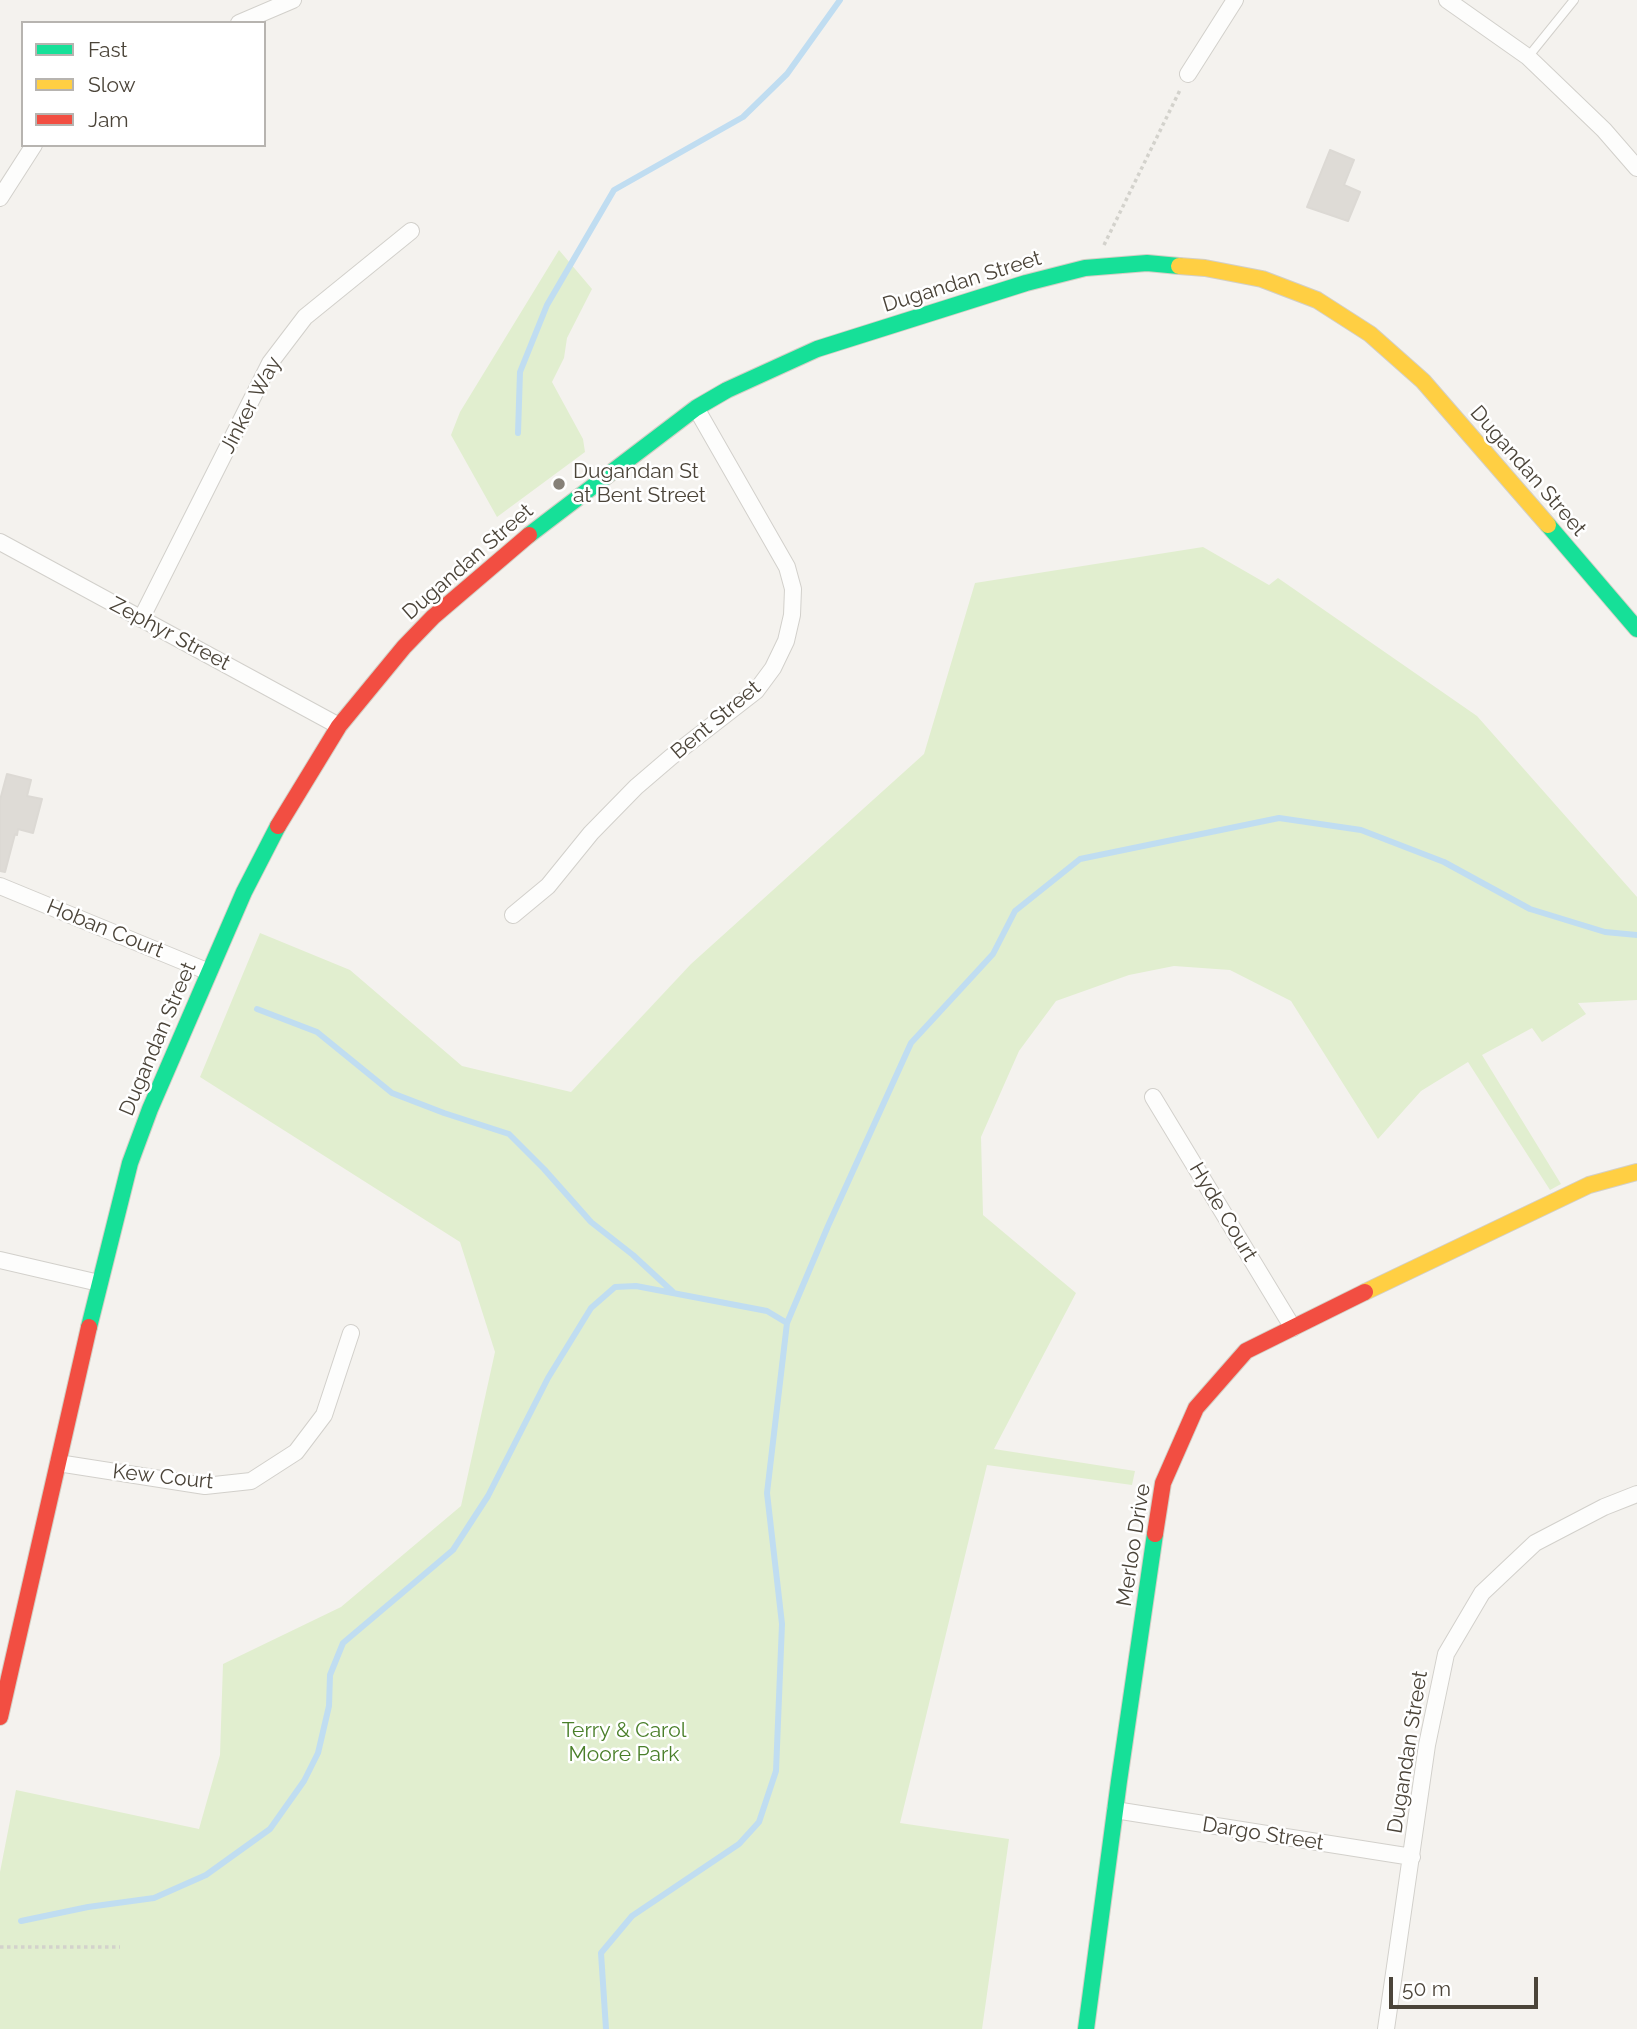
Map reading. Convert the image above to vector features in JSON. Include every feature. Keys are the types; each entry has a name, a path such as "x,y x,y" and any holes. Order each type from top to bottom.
{"street":[{"path":"244,21 293,0"},
{"path":"1188,74 1235,0"},
{"path":"1447,0 1528,57 1604,130 1637,168"},
{"path":"0,198 33,147"},
{"name":"Jinker Way","path":"141,618 270,363 305,317 411,231"},
{"name":"Dugandan Street","path":"0,1717 99,1283 130,1163 150,1109 244,891 279,824 339,726 404,647 471,581 628,457 696,408 727,390 817,349 1026,283 1093,267 1147,263 1205,268 1262,279 1317,300 1347,318 1398,357 1423,381 1637,629"},
{"name":"Bent Street","path":"513,915 548,886 591,833 636,787 757,691 773,668 786,641 792,615 793,589 787,566 696,408"},
{"name":"Zephyr Street","path":"0,542 339,726"},
{"name":"Hoban Court","path":"0,886 209,972"},
{"name":"Hyde Court","path":"1153,1097 1293,1328"},
{"name":"Merloo Drive","path":"1086,2029 1163,1483 1196,1408 1246,1351 1589,1185 1637,1172"},
{"path":"0,1260 99,1283"},
{"name":"Kew Court","path":"58,1463 205,1486 251,1481 296,1452 324,1415 351,1333"},
{"name":"Dugandan Street","path":"1386,2029 1427,1745 1446,1654 1482,1593 1535,1543 1604,1507 1637,1494"},
{"name":"Dargo Street","path":"1115,1810 1412,1857"}],"lane":[{"path":"1528,57 1574,0"}],"path":[{"path":"1093,267 1188,74"},
{"path":"0,1947 120,1947"}],"green space":[{"path":"559,250 592,289 567,338 564,358 552,382 583,439 585,452 497,517 451,435 460,412"},
{"name":"Terry & Carol Moore Park","path":"1203,547 1269,585 1278,578 1477,716 1637,897 1637,1000 1578,1003 1586,1014 1542,1042 1532,1028 1482,1055 1561,1184 1550,1190 1468,1062 1421,1091 1378,1139 1291,1001 1230,970 1174,966 1129,975 1056,1001 1019,1051 981,1137 983,1215 1076,1293 994,1449 1135,1471 1132,1485 987,1465 900,1823 1009,1839 982,2029 0,2029 0,1872 16,1790 199,1829 220,1755 223,1664 341,1607 461,1506 495,1352 460,1242 200,1077 260,933 350,970 462,1066 571,1092 691,964 924,754 975,583"}],"building":[{"path":"1330,150 1354,160 1344,185 1360,192 1348,221 1307,207"},
{"path":"7,774 31,780 27,796 42,799 33,833 18,829 17,835 15,834 5,872 0,871 0,800"}],"waterway":[{"path":"518,433 520,372 547,305 614,190 743,117 787,74 840,0"},
{"path":"606,2029 601,1953 632,1916 739,1844 759,1822 776,1771 782,1624 767,1493 787,1323 911,1043 993,954 1015,911 1080,859 1279,818 1361,830 1444,862 1530,909 1605,932 1637,935"},
{"path":"257,1009 317,1032 392,1093 509,1134 591,1222 633,1255 673,1292"},
{"path":"21,1921 88,1907 154,1898 206,1875 270,1829 304,1781 318,1753 329,1706 330,1675 343,1643 453,1550 488,1496 548,1378 591,1308 615,1287 636,1286 767,1311 787,1323"}],"traffic: fast":[{"path":"529,535 696,408 727,390 817,349 1026,283 1085,268 1147,263 1179,266"},
{"path":"1548,525 1637,629"},
{"path":"89,1327 130,1163 150,1109 244,892 278,826"},
{"path":"1086,2029 1155,1534"}],"traffic: slow":[{"path":"1179,266 1262,279 1317,300 1370,334 1423,381 1548,525"},
{"path":"1365,1292 1589,1185 1637,1172"}],"traffic: jam":[{"path":"278,826 339,726 404,647 433,617 529,535"},
{"path":"1155,1534 1163,1483 1196,1408 1246,1351 1365,1292"},
{"path":"0,1717 89,1327"}],"place":[{"name":"Dugandan St at Bent Street","path":"559,484"}]}
